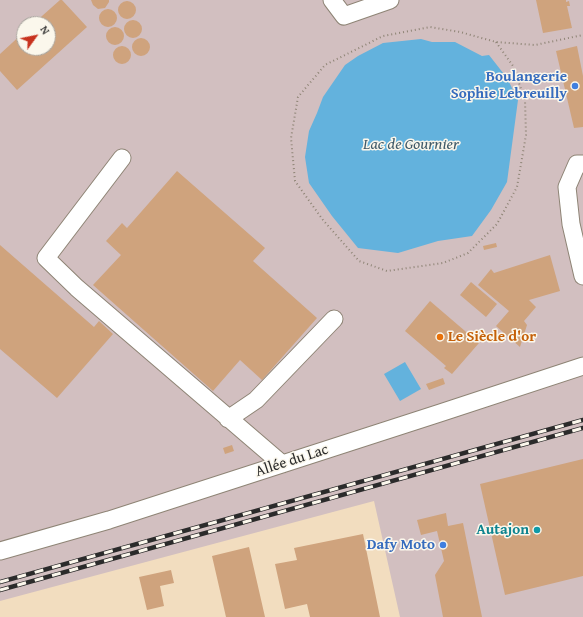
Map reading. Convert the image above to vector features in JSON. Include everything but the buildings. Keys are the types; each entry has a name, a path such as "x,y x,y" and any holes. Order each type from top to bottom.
{"street":[{"path":"332,0 344,16 390,0"},
{"path":"122,158 46,258 78,288 228,419 282,464"},
{"path":"583,164 577,164 567,188 571,224 583,276"},
{"path":"228,419 256,400 334,319"},
{"name":"Allée du Lac","path":"0,551 109,520 583,366"}],"path":[{"path":"496,42 513,66 525,100 526,135 517,187 497,224 468,253 443,263 387,271 359,261 323,220 295,181 291,138 298,97 325,66 384,36 430,27 460,32 496,42 535,45 583,35"}],"shaded area":[{"path":"0,0 583,0 583,617 400,617 374,501 0,601"}],"water":[{"name":"Lac de Gournier","path":"421,39 432,42 455,42 482,56 489,55 507,78 518,100 507,182 491,210 472,236 438,241 398,253 358,248 332,216 309,183 305,157 309,131 323,97 345,65 358,56 383,43"},
{"path":"405,362 421,389 400,401 384,374"}],"railway":[{"path":"0,582 583,420"},
{"path":"0,590 583,428"}],"place":[{"name":"Boulangerie Sophie Lebreuilly","path":"575,86"},
{"name":"Le Siècle d'or","path":"440,337"},
{"name":"Autajon","path":"537,530"},
{"name":"Dafy Moto","path":"443,545"}]}
